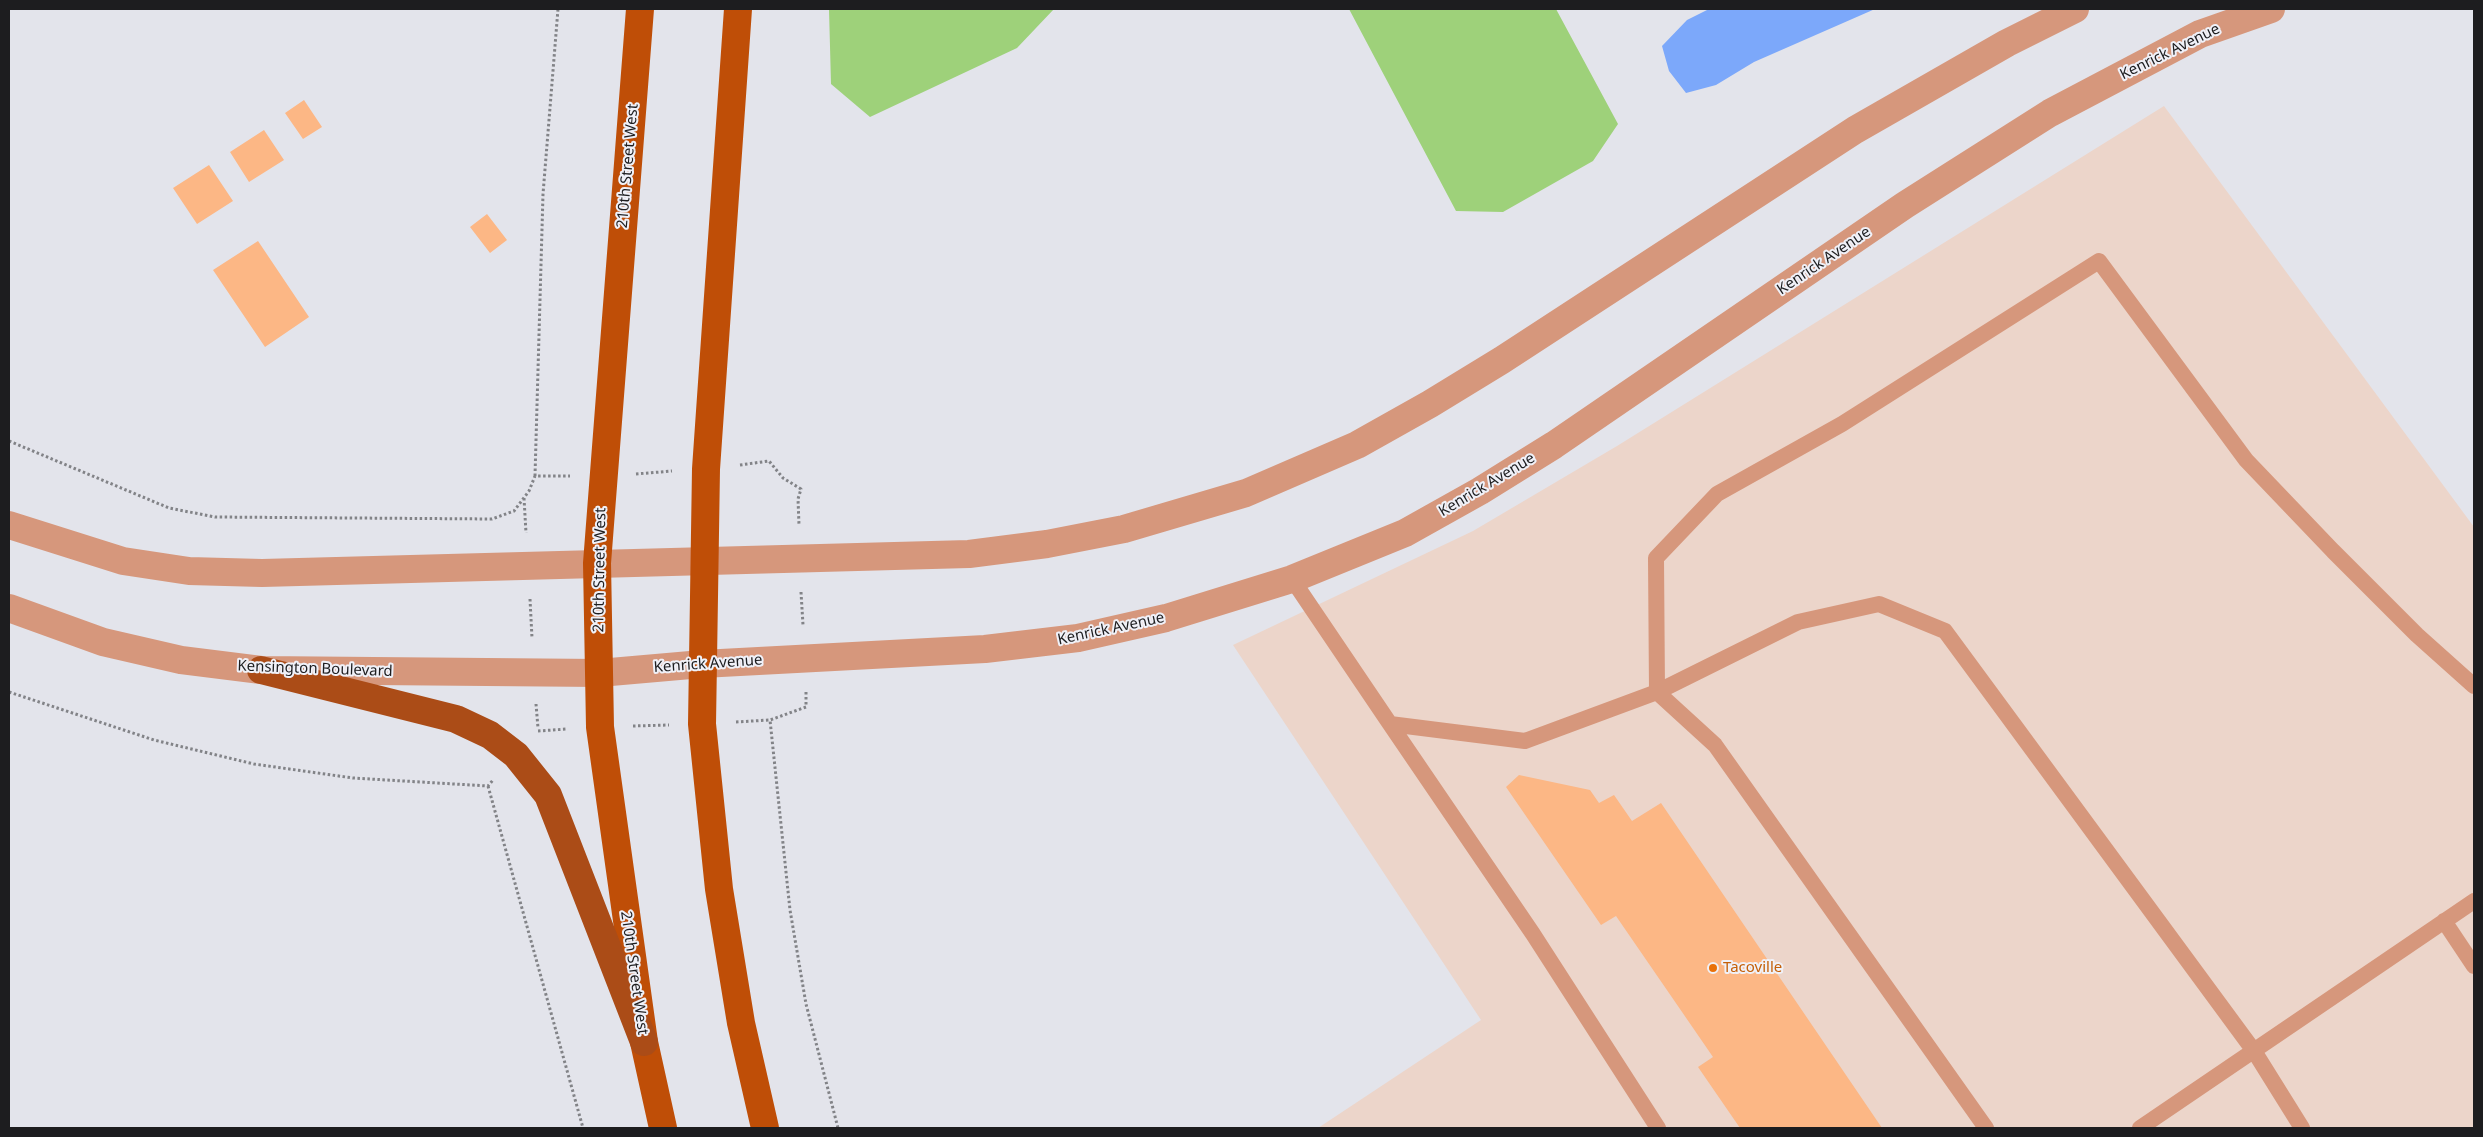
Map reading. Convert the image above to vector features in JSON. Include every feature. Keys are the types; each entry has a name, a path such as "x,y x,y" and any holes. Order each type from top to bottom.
{"highway":[{"path":"261,670 456,719 490,734 516,755 548,795 644,1042"}],"main road":[{"name":"210th Street West","path":"640,9 597,563 600,727 644,1042 663,1128"},
{"path":"738,9 706,469 702,724 719,889 741,1023 765,1128"}],"street":[{"path":"9,525 123,561 189,571 262,573 969,554 1046,544 1124,529 1246,493 1357,445 1430,404 1502,360 1854,130 2007,43 2075,9"},
{"name":"Kenrick Avenue","path":"599,673 702,664 985,649 1078,638 1166,618 1292,579 1404,533 1480,491 1554,445 1906,205 2050,113 2200,34 2270,9"},
{"name":"Kensington Boulevard","path":"9,608 103,642 181,660 261,670 599,673"}],"lane":[{"path":"1986,1128 1715,746 1657,692 1656,558 1717,494 1842,424 2099,261 2246,460 2417,635 2474,686"},
{"path":"1292,579 1533,934 1658,1128"},
{"path":"1390,724 1525,741 1657,692 1798,622 1879,604 1945,631 2254,1050 2302,1128"},
{"path":"2140,1128 2474,901"},
{"path":"2444,921 2474,966"}],"path":[{"path":"535,476 543,194 558,9"},
{"path":"524,498 538,731"},
{"path":"9,692 154,740 254,764 353,778 488,786"},
{"path":"488,786 538,731 770,720"},
{"path":"488,786 583,1128"}],"shaded area":[{"path":"2164,106 2474,527 2474,1128 1318,1128 1481,1020 1233,645 1473,531 1617,446"}],"green space":[{"path":"829,9 1054,9 1017,48 870,117 831,84"},
{"path":"1349,9 1556,9 1618,124 1593,161 1503,212 1456,211"}],"water":[{"path":"1709,9 1875,9 1754,62 1716,85 1686,93 1669,71 1662,46 1687,20"}],"building":[{"path":"304,100 322,127 303,139 285,113"},
{"path":"264,130 284,160 249,182 230,152"},
{"path":"209,165 233,201 197,224 173,188"},
{"path":"487,214 507,240 490,253 470,227"},
{"path":"258,241 309,317 265,347 213,270"},
{"path":"1519,775 1590,790 1599,803 1614,795 1632,821 1661,803 1882,1128 1740,1128 1698,1067 1713,1057 1616,916 1601,925 1506,787"}],"place":[{"name":"Tacoville","path":"1713,968"}]}
